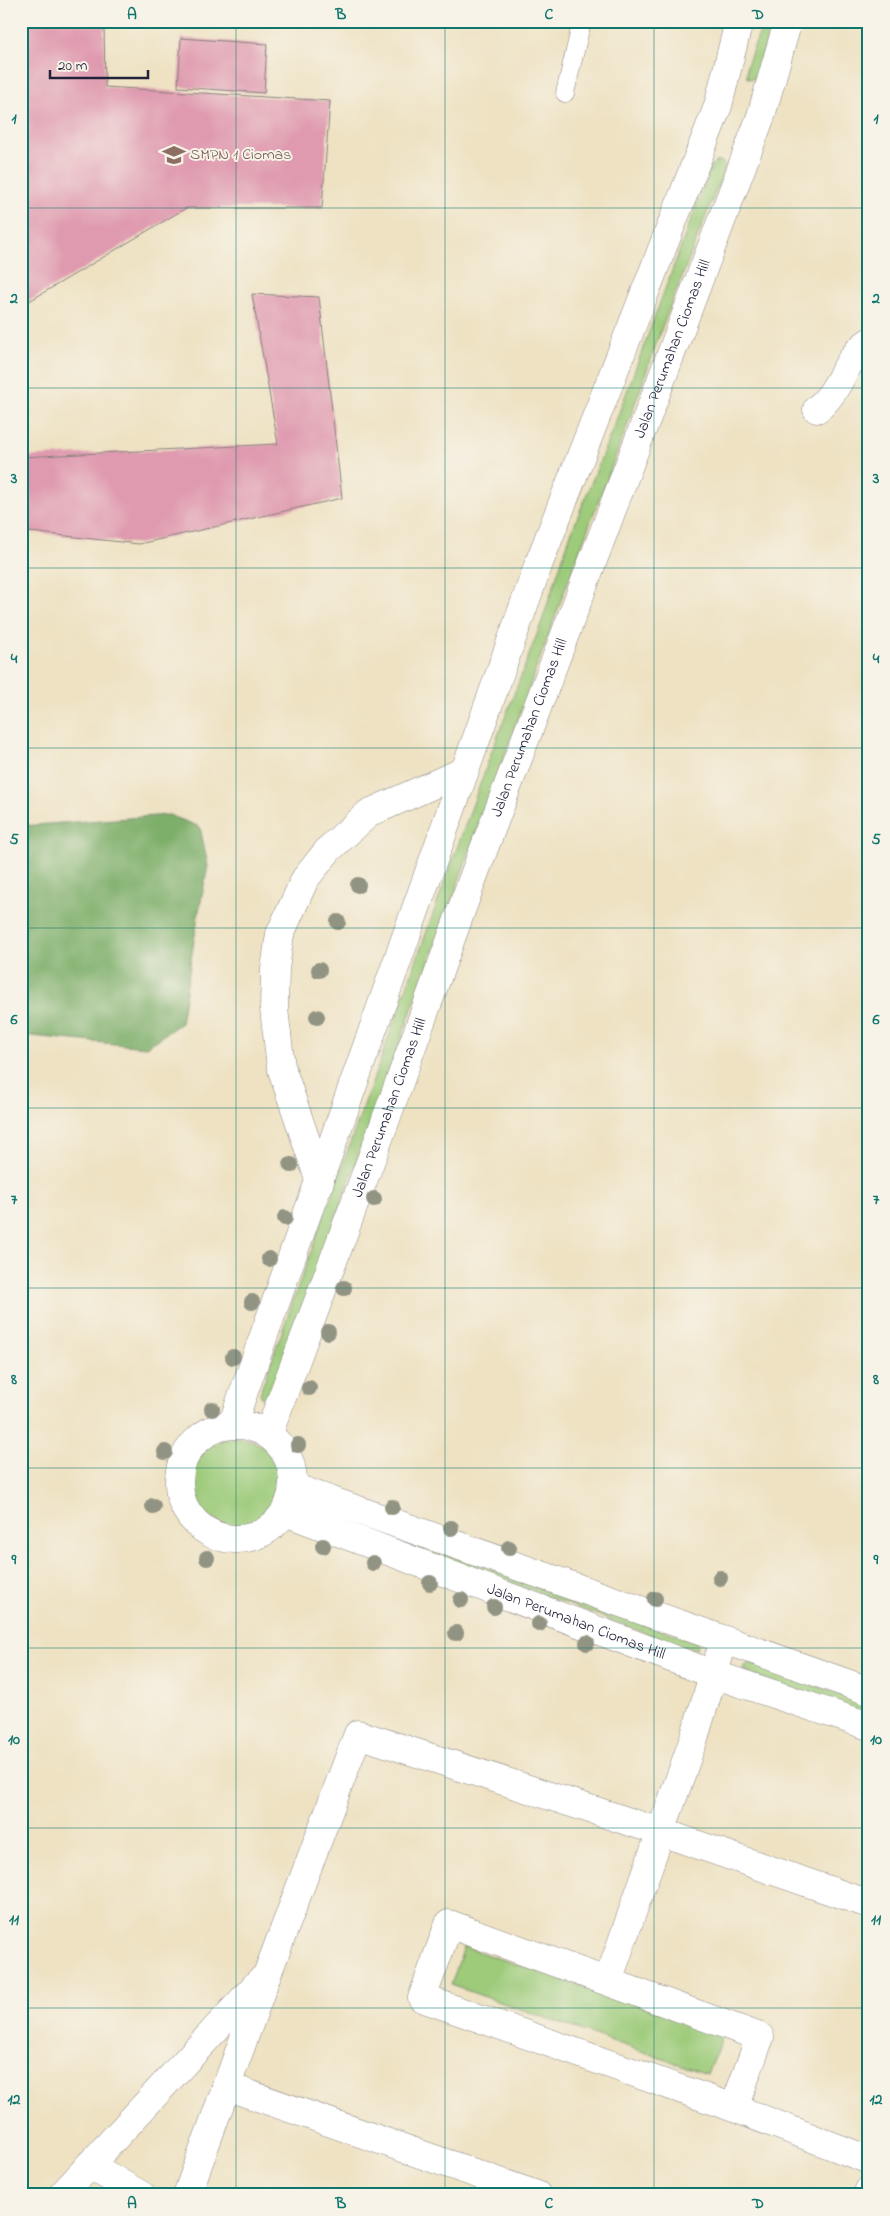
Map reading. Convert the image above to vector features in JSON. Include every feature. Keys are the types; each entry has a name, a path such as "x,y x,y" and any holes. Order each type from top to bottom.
{"street":[{"path":"232,1425 283,1277 320,1182 539,563 718,106 739,21"},
{"name":"Jalan Perumahan Ciomas Hill","path":"268,1435 381,1133 474,875 761,116 788,21"},
{"path":"718,106 761,116"},
{"path":"817,409 832,396 852,357 869,342"},
{"path":"320,1182 281,1066 274,1009 275,969 280,934 305,879 329,849 369,813 464,771"},
{"path":"232,1425 257,1429 268,1435 280,1445 288,1458 292,1472 289,1499 275,1524 262,1533 247,1538 231,1539 212,1534 196,1524 185,1509 179,1491 179,1472 185,1454 198,1440 213,1429 232,1425"},
{"name":"Jalan Perumahan Ciomas Hill","path":"289,1499 724,1640 869,1691"},
{"name":"Jalan Perumahan Ciomas Hill","path":"289,1499 713,1674 869,1726"},
{"path":"608,1981 694,1738 724,1640"},
{"path":"187,2195 268,1972 358,1734 661,1832 869,1904"},
{"path":"734,2108 760,2037 449,1924 422,1998 734,2108 869,2160"},
{"path":"62,2195 268,1972"},
{"path":"226,2086 537,2195"},
{"path":"89,2165 141,2195"},
{"path":"867,2195 869,2190"}],"lane":[{"path":"565,93 582,21"}],"green space":[{"path":"764,21 778,21 758,77 747,78 747,65"},
{"path":"721,161 725,165 724,170 661,330 567,584 269,1401 264,1401 260,1394 262,1387 491,754 541,624 570,536 614,426 711,166 715,162"},
{"path":"169,815 200,827 208,866 181,1023 146,1047 21,1035 21,826"},
{"path":"236,1438 253,1442 267,1451 276,1465 280,1482 276,1499 267,1513 253,1522 236,1526 219,1522 205,1513 196,1499 192,1482 196,1465 205,1451 219,1442"},
{"path":"308,1504 696,1642 696,1649 680,1646 517,1585 308,1512"},
{"path":"749,1663 869,1705 869,1719 746,1672 744,1667"},
{"path":"464,1947 724,2033 707,2074 451,1985"}],"building":[{"name":"SMPN 1 Ciomas","path":"21,21 104,21 105,87 330,101 322,208 186,208 21,306"},
{"path":"181,38 267,44 264,93 178,87"},
{"path":"252,294 319,297 342,498 139,544 21,531 21,457 278,444"}],"place":[{"name":"SMPN 1 Ciomas","path":"174,155"}]}
